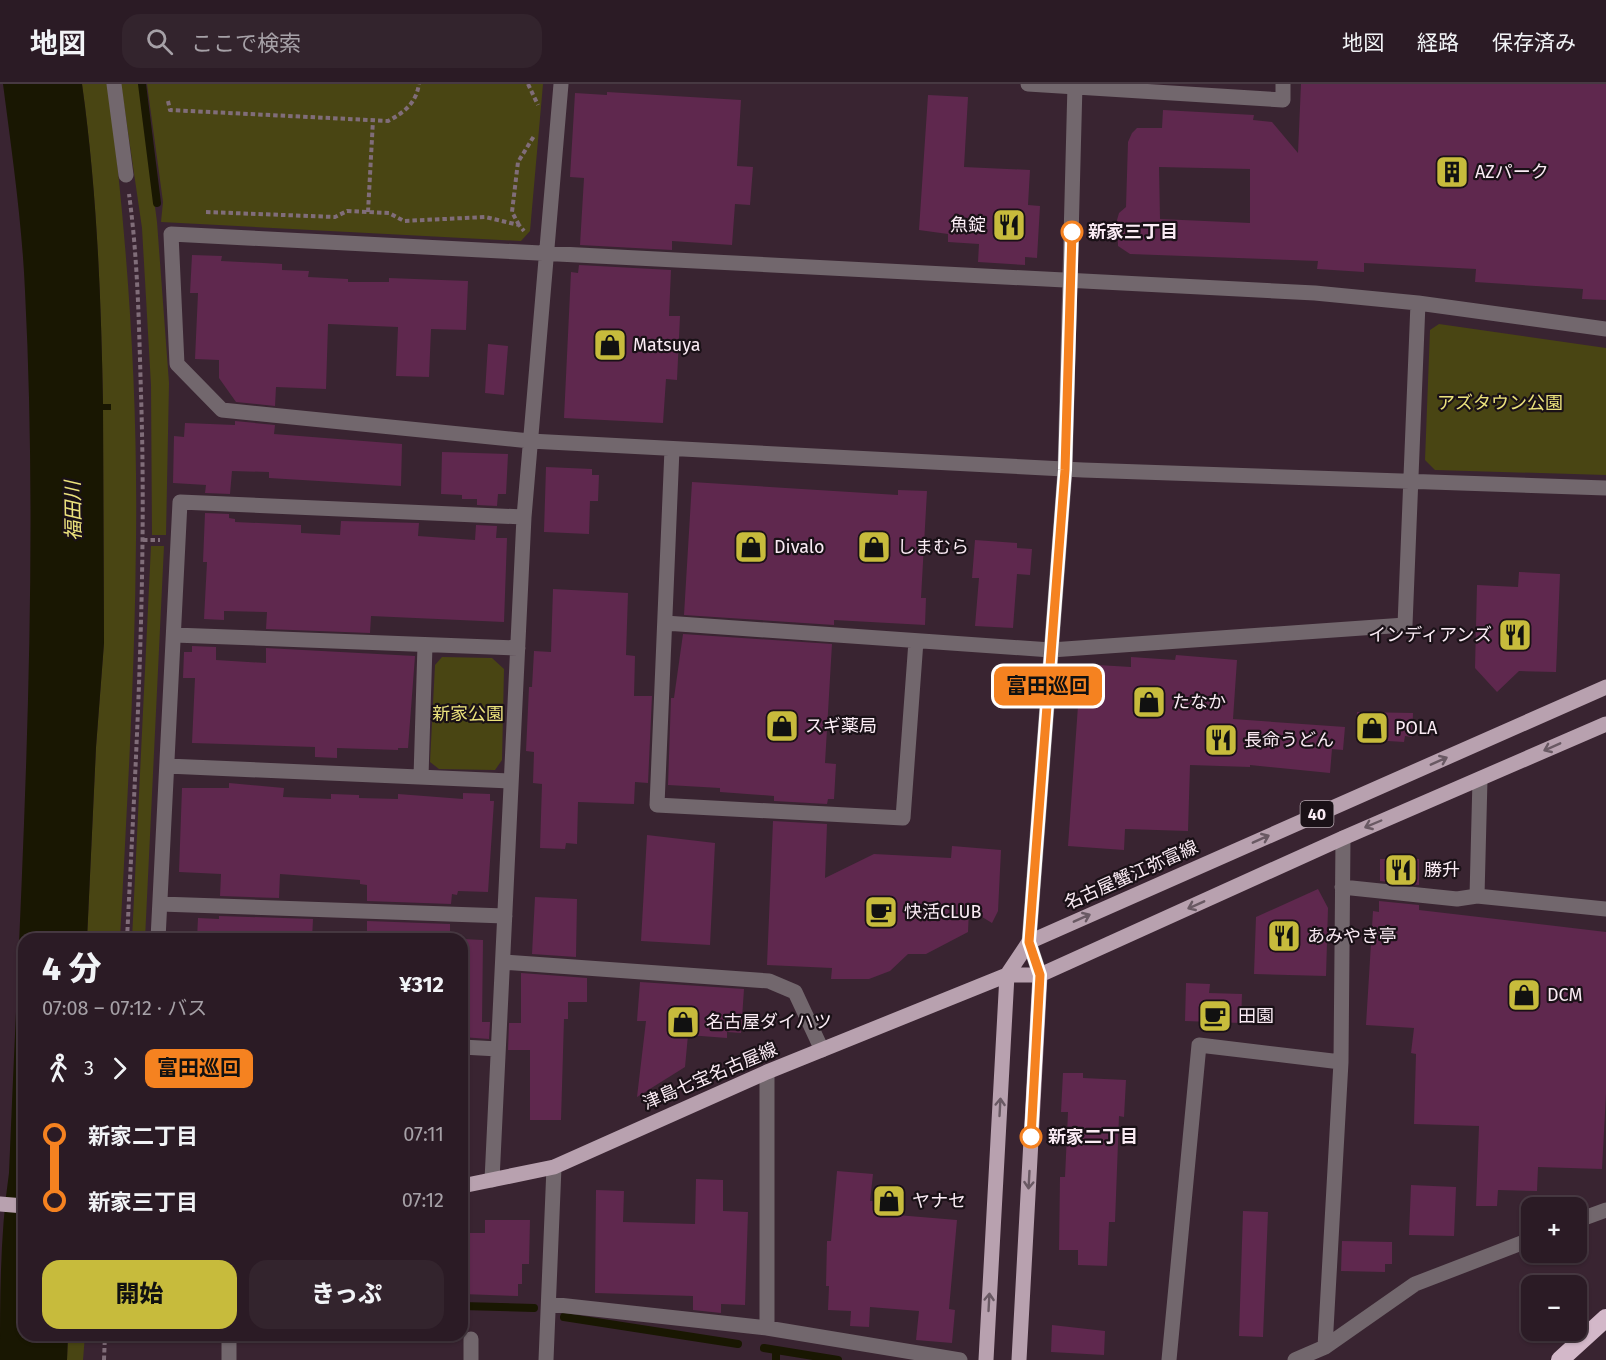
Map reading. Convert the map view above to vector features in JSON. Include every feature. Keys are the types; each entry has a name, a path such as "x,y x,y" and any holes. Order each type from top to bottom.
{"highway":[{"path":"1560,1360 1606,1318"}],"main road":[{"name":"名古屋蟹江弥富線","path":"1029,942 1606,687"},
{"name":"40","path":"1040,975 1343,838 1606,723"},
{"path":"986,1360 1007,975 1029,942"},
{"name":"津島七宝名古屋線","path":"468,1185 554,1167 767,1072 1007,975 1040,975"},
{"path":"1019,1360 1040,975"},
{"path":"0,1204 18,1206"}],"street":[{"path":"114,84 126,176"},
{"path":"492,1180 524,518 561,84"},
{"path":"1028,84 1283,100 1283,84"},
{"path":"1040,975 1029,942 1065,470 1075,86"},
{"path":"1606,329 1418,303 1315,292 1071,282 171,234 177,364 222,410 530,441 1065,470 1606,488"},
{"path":"665,623 1051,650 1405,625 1418,303"},
{"path":"672,449 657,805 903,818 916,641"},
{"path":"158,933 180,502 524,518"},
{"path":"174,635 518,648"},
{"path":"421,777 425,645"},
{"path":"167,766 511,781"},
{"path":"1477,896 1480,779"},
{"path":"1325,1347 1341,1062 1343,838"},
{"path":"1342,887 1457,899 1477,896 1606,909"},
{"path":"160,904 505,916"},
{"path":"503,962 769,981 795,992 822,1050"},
{"path":"1169,1360 1199,1045 1341,1062"},
{"path":"468,1047 498,1049"},
{"path":"767,1072 767,1328"},
{"path":"546,1360 554,1167"},
{"path":"1587,1217 1606,1210"},
{"path":"1296,1360 1325,1347 1415,1284 1521,1243"},
{"path":"549,1304 767,1328 960,1360"},
{"path":"471,1339 471,1360"},
{"path":"229,1341 229,1360"}],"path":[{"path":"168,101 170,110 388,121 403,113 414,102 419,84"},
{"path":"528,84 538,103 537,112"},
{"path":"368,212 373,120"},
{"path":"535,130 534,139 518,162 512,212 519,225 545,254"},
{"path":"126,176 135,238 144,485 140,671 127,933"},
{"path":"206,212 335,218 347,211 389,213 404,221 485,218 519,225"},
{"path":"104,1360 105,1341"}],"green space":[{"path":"82,84 108,84 121,198 130,312 136,484 130,740 120,933 87,933 96,747 104,643 103,410 111,410 103,405 97,244"},
{"path":"121,84 139,84 157,222 169,383 166,535 152,535 151,385 142,228"},
{"path":"147,84 543,84 530,231 521,241 161,222 163,202"},
{"name":"アズタウン公園","path":"1439,324 1606,348 1606,475 1435,470 1425,460 1430,330"},
{"path":"151,546 164,546 145,933 132,933"},
{"name":"新家公園","path":"442,657 492,658 504,669 502,760 495,770 439,769 430,762 435,665"},
{"path":"68,1341 85,1341 83,1360 67,1360"}],"water":[{"name":"福田川","path":"3,84 82,84 97,244 103,404 111,404 111,410 103,410 104,643 96,747 87,933 19,933 27,732 31,512 24,265"},
{"path":"18,960 18,1341 68,1341 67,1360 0,1360 1,1266 9,1173"}],"building":[{"name":"AZパーク","path":"1301,84 1606,84 1606,300 1582,299 1583,289 1475,282 1476,269 1364,263 1364,272 1317,269 1318,261 1130,254 1118,246 1117,220 1119,213 1126,207 1128,142 1137,128 1162,128 1163,110 1254,115 1253,120 1272,122 1298,153","holes":["1159,167 1250,169 1250,223 1160,219"]},
{"path":"607,92 741,100 737,166 753,167 750,205 735,204 732,245 672,241 672,250 580,245 584,178 570,177 575,93 607,95"},
{"path":"928,95 968,97 964,167 1030,170 1028,205 1040,206 1037,258 1025,257 1025,265 978,262 979,244 948,242 948,234 919,230"},
{"path":"192,255 222,256 221,261 282,264 282,270 309,271 308,277 348,279 348,282 389,282 389,278 468,281 466,330 431,329 429,377 396,376 398,327 328,324 326,389 276,387 275,406 236,402 219,378 219,360 195,359 198,293 190,293"},
{"path":"579,265 671,270 669,316 680,316 677,380 666,379 663,423 564,418 571,272 578,273"},
{"path":"488,344 508,346 504,395 485,393"},
{"path":"235,421 275,425 274,434 402,444 401,486 269,478 269,472 232,471 230,494 205,493 206,485 173,483 174,436 184,437 185,423 235,425"},
{"path":"442,452 508,454 506,494 498,494 497,506 477,505 477,499 462,499 462,495 441,494"},
{"path":"546,467 592,469 592,475 599,475 598,501 590,501 589,534 544,532"},
{"path":"692,482 898,495 898,490 927,491 921,598 926,598 925,625 834,620 834,625 684,615"},
{"path":"205,513 229,514 229,518 235,519 235,522 301,525 301,533 340,535 341,521 419,523 418,536 475,540 476,525 497,526 496,538 507,538 504,622 371,616 370,633 266,629 267,612 224,611 224,620 204,619 207,562 203,562"},
{"path":"975,540 1017,543 1017,548 1032,549 1030,575 1017,574 1013,628 975,626 979,578 972,578"},
{"path":"1519,572 1560,574 1556,672 1519,671 1497,692 1475,668 1477,585 1518,587"},
{"path":"553,589 628,593 626,655 635,656 634,696 652,696 648,783 635,782 634,804 578,802 577,844 566,843 565,849 540,848 542,784 533,783 534,752 526,751 529,687 532,687 534,651 551,652"},
{"path":"683,634 832,644 825,763 836,764 834,799 828,799 827,804 774,801 774,796 720,792 720,788 668,785 671,698 674,698"},
{"path":"192,646 216,647 216,660 266,663 266,648 415,656 408,748 398,748 398,750 337,748 337,758 315,757 315,747 192,743 195,678 183,678 184,652 192,652"},
{"path":"1176,655 1237,660 1233,719 1345,727 1343,750 1332,749 1330,773 1250,765 1250,767 1190,765 1188,831 1125,829 1124,850 1068,846 1081,664 1131,667 1131,657 1175,660"},
{"path":"1357,712 1413,713 1412,737 1405,736 1404,742 1356,739"},
{"path":"229,783 284,788 283,797 331,799 331,794 359,795 359,798 398,799 398,794 463,799 463,793 490,794 490,801 494,801 488,892 458,891 457,895 452,894 451,904 367,901 367,885 360,884 360,880 280,874 279,898 220,896 221,874 179,872 182,788 229,788"},
{"path":"773,821 827,824 825,878 874,854 951,858 952,846 1001,850 998,911 992,923 969,909 968,932 926,954 908,954 890,971 869,979 831,979 832,968 767,965"},
{"path":"647,835 715,843 710,945 641,941"},
{"path":"1380,859 1419,859 1419,885 1380,881"},
{"path":"1318,889 1328,908 1326,976 1254,974 1256,917"},
{"path":"535,897 577,899 576,957 532,954"},
{"path":"1379,901 1419,905 1419,910 1606,932 1606,1094 1602,1169 1538,1167 1537,1191 1498,1190 1497,1206 1476,1206 1479,1126 1414,1124 1416,1054 1411,1053 1414,1028 1366,1025 1373,911 1379,912"},
{"path":"219,916 313,919 312,933 197,933 198,918 219,919"},
{"path":"367,921 450,924 450,933 367,933"},
{"path":"468,939 483,940 482,1022 490,1022 489,1039 468,1037"},
{"path":"521,973 587,978 587,1002 568,1002 568,1019 564,1019 561,1120 530,1120 530,1050 508,1050 509,1023 521,1023"},
{"path":"640,982 744,989 741,1033 727,1032 727,1038 688,1035 685,1067 637,1097 646,1021 637,1021"},
{"path":"1186,983 1210,984 1209,993 1242,994 1241,1023 1185,1021"},
{"path":"1063,1073 1083,1073 1083,1078 1126,1080 1124,1117 1119,1116 1115,1222 1109,1222 1107,1266 1078,1265 1078,1250 1059,1250 1060,1177 1065,1177 1068,1112 1061,1112"},
{"path":"837,1171 873,1174 870,1201 874,1201 873,1213 957,1220 949,1309 955,1310 952,1343 916,1340 919,1311 870,1307 869,1327 850,1326 851,1311 828,1310 827,1241 831,1241"},
{"path":"696,1179 723,1180 723,1211 748,1212 745,1305 721,1304 721,1313 693,1310 693,1296 595,1293 596,1190 624,1191 623,1222 695,1224"},
{"path":"1411,1185 1456,1187 1454,1236 1409,1235"},
{"path":"1243,1211 1268,1212 1263,1337 1239,1336"},
{"path":"485,1220 530,1220 529,1264 522,1264 522,1284 518,1284 518,1296 468,1294 468,1233 485,1233"},
{"path":"1342,1241 1392,1242 1392,1264 1385,1264 1385,1272 1341,1271"},
{"path":"1052,1325 1105,1331 1104,1355 1051,1352"}],"waterway":[{"path":"142,84 157,203"},
{"path":"468,1306 534,1308"},
{"path":"564,1317 738,1344"},
{"path":"764,1348 838,1360"},
{"path":"776,1350 776,1360"}],"bus line":[{"name":"富田巡回","path":"1031,1137 1040,975 1029,942 1065,470 1072,232"}],"place":[{"name":"AZパーク","path":"1452,172"},
{"name":"魚錠","path":"1009,225"},
{"name":"新家三丁目","path":"1072,232"},
{"name":"Matsuya","path":"610,345"},
{"name":"Divalo","path":"751,547"},
{"name":"しまむら","path":"874,547"},
{"name":"インディアンズ","path":"1515,635"},
{"name":"たなか","path":"1149,702"},
{"name":"スギ薬局","path":"782,726"},
{"name":"POLA","path":"1372,728"},
{"name":"長命うどん","path":"1221,740"},
{"name":"勝升","path":"1401,870"},
{"name":"快活CLUB","path":"881,912"},
{"name":"あみやき亭","path":"1284,936"},
{"name":"DCM","path":"1524,995"},
{"name":"田園","path":"1215,1016"},
{"name":"名古屋ダイハツ","path":"683,1022"},
{"name":"新家二丁目","path":"1031,1137"},
{"name":"ヤナセ","path":"889,1201"}]}
